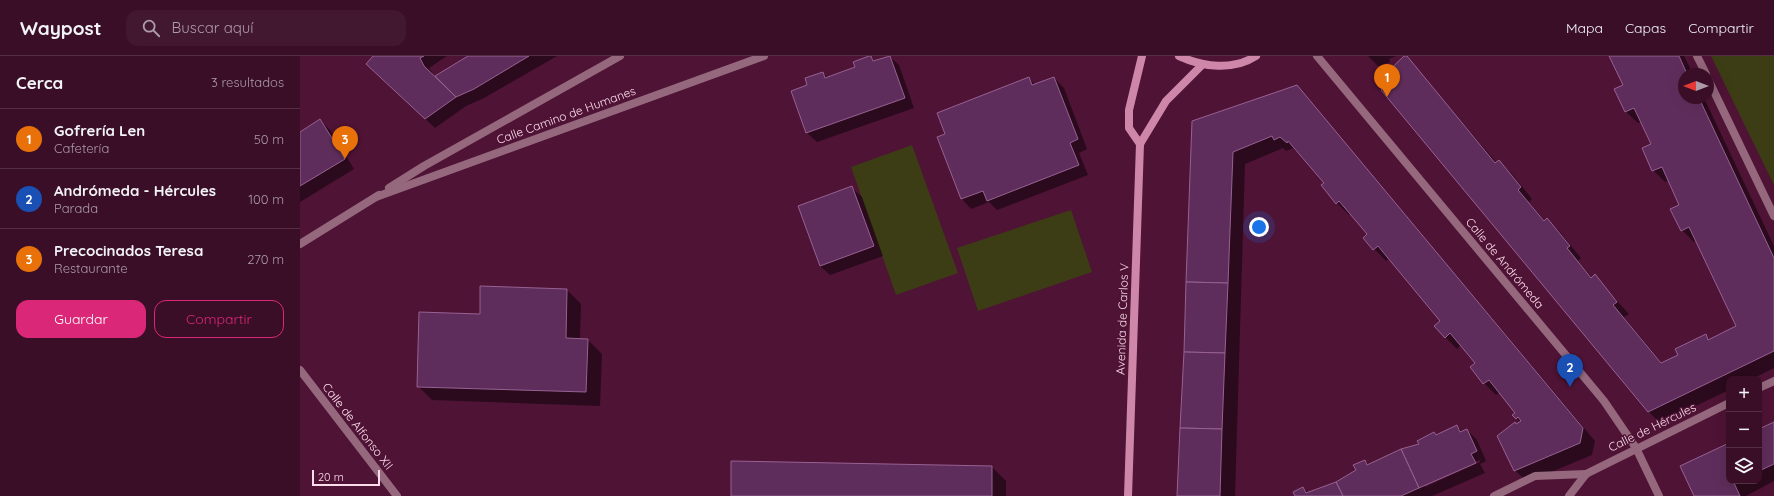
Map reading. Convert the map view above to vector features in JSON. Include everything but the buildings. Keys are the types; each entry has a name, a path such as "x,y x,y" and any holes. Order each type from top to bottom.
{"street":[{"name":"Calle Camino de Humanes","path":"300,244 424,166 620,56"},
{"name":"Calle Camino de Humanes","path":"376,197 764,56"},
{"path":"1140,144 1130,128 1130,110 1142,56"},
{"path":"1179,56 1202,65 1226,66 1250,60 1256,56"},
{"name":"Calle de Andrómeda","path":"1317,56 1600,395 1636,448 1659,496"},
{"path":"1697,56 1703,68"},
{"name":"Avenida de Carlos V","path":"1128,496 1140,144 1166,101 1202,65"},
{"path":"1714,91 1774,216"},
{"name":"Calle de Alfonso XII","path":"300,370 397,496"},
{"path":"1762,387 1774,381"},
{"name":"Calle de Hércules","path":"1569,496 1586,474 1726,404"},
{"name":"Calle de Hércules","path":"1494,496 1535,476 1586,474"}],"shaded area":[{"path":"1711,56 1774,56 1774,185"},
{"path":"912,145 958,273 896,295 851,167"},
{"path":"1071,210 1092,272 978,311 957,248"}],"place":[{"name":"Gofrería Len","path":"1387,97"},
{"name":"Precocinados Teresa","path":"345,159"},
{"name":"Andrómeda - Hércules","path":"1570,387"}]}
